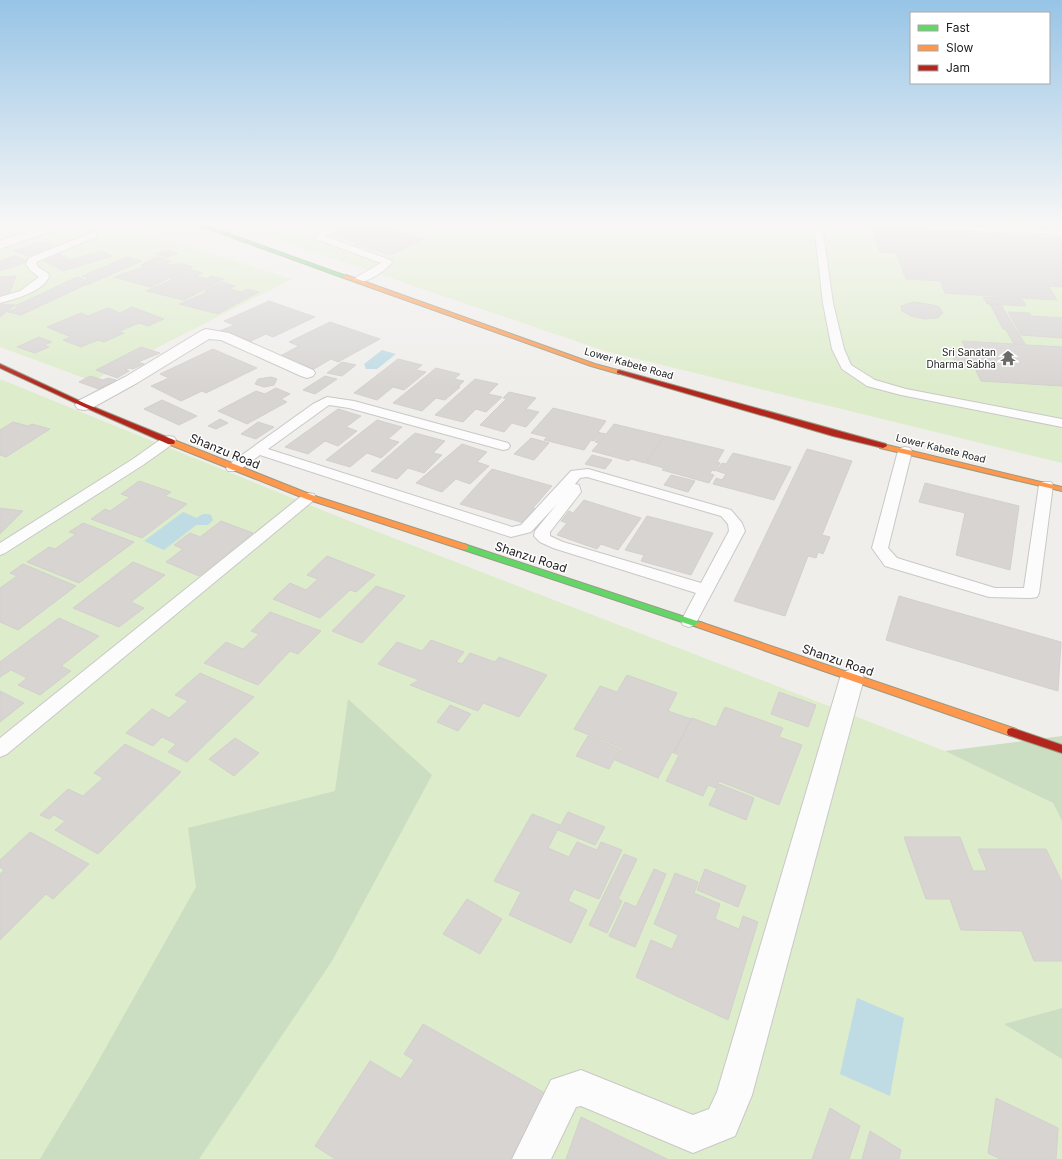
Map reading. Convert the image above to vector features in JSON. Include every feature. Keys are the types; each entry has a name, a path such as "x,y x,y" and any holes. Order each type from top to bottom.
{"main road":[{"name":"Lower Kabete Road","path":"359,280 593,365 836,434 1062,489"},
{"name":"Shanzu Road","path":"0,366 84,405 233,468 309,497 689,622 1062,748"}],"street":[{"path":"84,405 131,380 206,334 224,336 307,373"},
{"path":"531,1159 556,1112 564,1093 581,1088 693,1134 722,1123 734,1096 852,678"}],"lane":[{"path":"0,300 24,293 43,279"},
{"path":"825,279 828,303 838,349 846,367 856,375 871,383 905,392 1062,423"},
{"path":"233,468 327,401 350,404 503,446"},
{"path":"0,550 138,462 169,440"},
{"path":"258,450 512,532 526,529 576,474 588,473 726,514 736,523 737,531 689,622"},
{"path":"905,451 880,548 891,562 995,593 1032,593 1046,485"},
{"path":"568,483 575,488 574,492 543,531 542,536 545,539 558,545 706,590"},
{"path":"0,749 309,497"}],"green space":[{"path":"0,279 292,279 92,381 0,347"},
{"path":"393,279 1062,279 1062,463 605,351"},
{"path":"0,379 334,515 945,751 1053,803 1062,821 1062,1008 1005,1024 1062,1059 1062,1159 0,1159"},
{"path":"348,699 432,775 332,961 199,1159 40,1159 91,1074 196,887 188,828 335,791"},
{"path":"1062,736 1062,821 1053,803 945,751"},
{"path":"1062,1008 1062,1059 1004,1024"}],"water":[{"path":"382,350 396,354 377,369 366,369 364,364"},
{"path":"183,512 197,518 203,514 209,514 213,520 208,525 196,525 164,550 144,541"},
{"path":"857,998 904,1018 890,1096 840,1074"}],"building":[{"path":"0,279 15,279 8,297 0,298"},
{"path":"73,279 84,279 76,282 85,285 21,315 8,312 19,307 15,306"},
{"path":"87,279 101,279 87,285 79,283"},
{"path":"122,279 167,279 151,287"},
{"path":"174,279 224,279 184,300 146,291"},
{"path":"907,279 1062,279 1062,287 1048,286 1057,300 945,293 940,281"},
{"path":"222,282 235,286 230,289 242,292 247,289 259,292 218,314 179,304 208,292 205,291"},
{"path":"983,297 1022,299 1026,306 987,304"},
{"path":"269,301 315,317 273,337 266,334 249,342 220,331 234,325 224,321"},
{"path":"913,302 939,307 943,313 938,318 924,319 911,316 902,311 901,306"},
{"path":"0,304 15,305 0,317"},
{"path":"990,304 1001,305 1025,344 1014,344 1006,330 1003,329"},
{"path":"132,307 164,319 148,326 139,323 118,332 124,333 104,342 98,340 81,347 63,340 71,337 47,327 81,313 88,316 108,308 120,313"},
{"path":"1008,312 1029,313 1031,316 1062,318 1062,338 1021,335"},
{"path":"330,322 380,339 338,362 331,359 314,369 280,356 299,346 289,342"},
{"path":"39,337 52,342 44,345 49,347 35,353 17,347"},
{"name":"Sri Sanatan Dharma Sabha","path":"962,341 1062,347 1062,386 981,381 974,366 956,364 950,351 967,352"},
{"path":"141,347 160,353 138,362 144,364 133,369 129,368 125,370 129,371 117,378 96,370"},
{"path":"213,349 257,368 206,393 202,391 181,401 151,386 169,378 160,374"},
{"path":"398,359 422,365 416,370 426,372 404,390 393,387 377,400 354,393"},
{"path":"342,362 356,365 342,376 327,373"},
{"path":"436,368 460,374 454,379 464,381 458,387 460,387 445,400 436,398 422,411 393,403"},
{"path":"90,376 103,380 108,378 116,380 99,389 79,382"},
{"path":"325,376 337,379 315,394 303,390"},
{"path":"271,377 277,379 274,385 264,387 255,384 258,379"},
{"path":"475,379 498,384 488,394 502,397 486,412 476,409 463,422 435,415"},
{"path":"276,388 290,394 281,399 287,402 247,424 218,411 256,391 265,394"},
{"path":"509,392 536,398 526,409 539,412 526,427 512,423 504,432 480,425 506,399 503,398"},
{"path":"162,400 197,416 179,425 144,409"},
{"path":"553,408 606,421 598,432 601,433 594,441 591,440 584,450 544,440 547,437 531,433"},
{"path":"338,409 361,416 346,427 357,431 338,446 325,441 308,454 285,447"},
{"path":"220,419 228,423 216,429 208,426"},
{"path":"377,420 402,427 388,439 399,442 381,458 367,453 350,467 326,460"},
{"path":"13,422 28,426 32,424 50,429 6,457 0,455 0,430"},
{"path":"258,422 274,427 256,439 241,434"},
{"path":"614,424 664,436 645,463 631,459 629,461 592,451 599,443 595,442 602,433 606,434"},
{"path":"415,433 445,441 433,453 442,455 424,473 408,468 397,479 371,471"},
{"path":"665,436 724,450 717,462 720,463 716,471 712,470 710,474 714,475 709,483 662,470 664,468 646,463"},
{"path":"531,438 549,443 534,460 514,454"},
{"path":"462,444 487,452 477,462 489,466 470,484 456,479 442,492 416,483"},
{"path":"807,449 852,461 822,535 830,537 823,554 818,552 816,558 808,556 785,616 734,601"},
{"path":"733,453 791,467 774,500 713,484 716,478 722,480 726,474 717,471 722,463 726,464"},
{"path":"592,455 612,460 605,469 585,464"},
{"path":"492,469 552,486 533,508 539,510 527,524 460,504"},
{"path":"671,475 695,481 688,492 664,485"},
{"path":"139,481 171,492 165,496 187,504 142,538 91,519 105,509 110,511 130,497 121,494"},
{"path":"925,483 1019,506 1010,570 956,555 965,513 919,502"},
{"path":"584,500 641,518 618,550 601,544 597,549 557,535 567,523 561,521 569,511 573,513"},
{"path":"0,508 23,511 0,534"},
{"path":"647,516 713,533 691,575 641,561 644,555 625,550"},
{"path":"221,521 253,533 199,576 166,562 183,549 174,545 190,533 200,537"},
{"path":"83,523 134,542 79,583 27,562 49,547 55,549 76,534 69,532"},
{"path":"327,556 375,575 356,592 350,590 320,618 273,599 290,583 306,590 318,579 307,575"},
{"path":"133,562 165,575 131,602 144,608 119,627 73,608"},
{"path":"23,564 76,586 18,630 0,622 0,588 17,576 10,573"},
{"path":"376,586 405,596 362,643 332,631"},
{"path":"899,596 1061,642 1058,691 886,640"},
{"path":"270,612 321,631 298,654 290,651 258,685 204,663 226,642 243,649 259,634 251,631"},
{"path":"59,618 99,636 61,666 71,671 40,695 18,685 27,678 11,670 0,677 0,662"},
{"path":"431,640 464,652 456,662 462,664 470,653 495,662 499,657 547,675 519,717 483,703 478,711 410,685 419,680 378,664 397,642 422,651"},
{"path":"200,673 254,697 187,762 168,752 176,744 162,737 153,746 126,733 152,709 169,718 188,701 175,695"},
{"path":"627,675 677,693 668,711 691,719 674,753 672,752 658,778 615,760 622,748 574,729 600,686 617,692"},
{"path":"0,691 24,703 0,722"},
{"path":"779,692 816,705 808,727 771,714"},
{"path":"450,705 471,714 458,731 437,722"},
{"path":"725,707 783,728 779,737 802,745 779,805 719,781 716,788 708,785 703,796 666,781 679,755 674,753 692,718 716,727"},
{"path":"588,736 620,749 609,769 576,756"},
{"path":"235,738 259,753 234,776 209,759"},
{"path":"125,744 181,772 98,854 55,830 65,821 54,815 49,819 40,815 68,789 83,796 103,778 94,773"},
{"path":"719,784 754,798 746,820 709,805"},
{"path":"568,812 605,827 595,845 558,830"},
{"path":"532,814 560,825 548,848 569,857 577,842 597,850 601,842 622,850 599,899 574,889 568,901 587,910 571,943 509,915 521,892 494,881"},
{"path":"30,832 89,864 53,899 46,894 0,940 0,874 4,870 0,867 0,860"},
{"path":"904,837 960,837 973,871 987,871 978,849 1046,849 1062,882 1062,961 1034,961 1022,931 961,930 950,899 926,899"},
{"path":"624,854 637,859 618,899 622,901 607,933 589,925"},
{"path":"654,869 666,874 635,947 609,936 625,902 636,907"},
{"path":"705,869 746,886 738,907 697,890"},
{"path":"675,873 698,882 694,893 720,904 715,919 739,929 743,916 758,922 728,1020 636,977 651,940 672,949 678,935 654,924"},
{"path":"467,899 502,919 480,954 443,934"},
{"path":"423,1024 552,1097 522,1159 335,1159 315,1146 370,1061 401,1079 414,1060 404,1054"},
{"path":"996,1098 1058,1128 1056,1159 1000,1159 988,1153"},
{"path":"830,1108 860,1126 849,1159 812,1159"},
{"path":"581,1117 667,1159 566,1159"},
{"path":"870,1131 901,1150 899,1159 862,1159"}],"traffic: fast":[{"path":"464,547 700,625"}],"traffic: slow":[{"path":"352,279 593,365 619,372"},
{"path":"171,442 309,497 464,547"},
{"path":"883,446 1062,489"},
{"path":"700,625 1012,732"}],"traffic: jam":[{"path":"0,366 84,405 171,442"},
{"path":"619,372 883,446"},
{"path":"1012,732 1062,749"}],"place":[{"name":"Sri Sanatan Dharma Sabha","path":"1008,358"}]}
